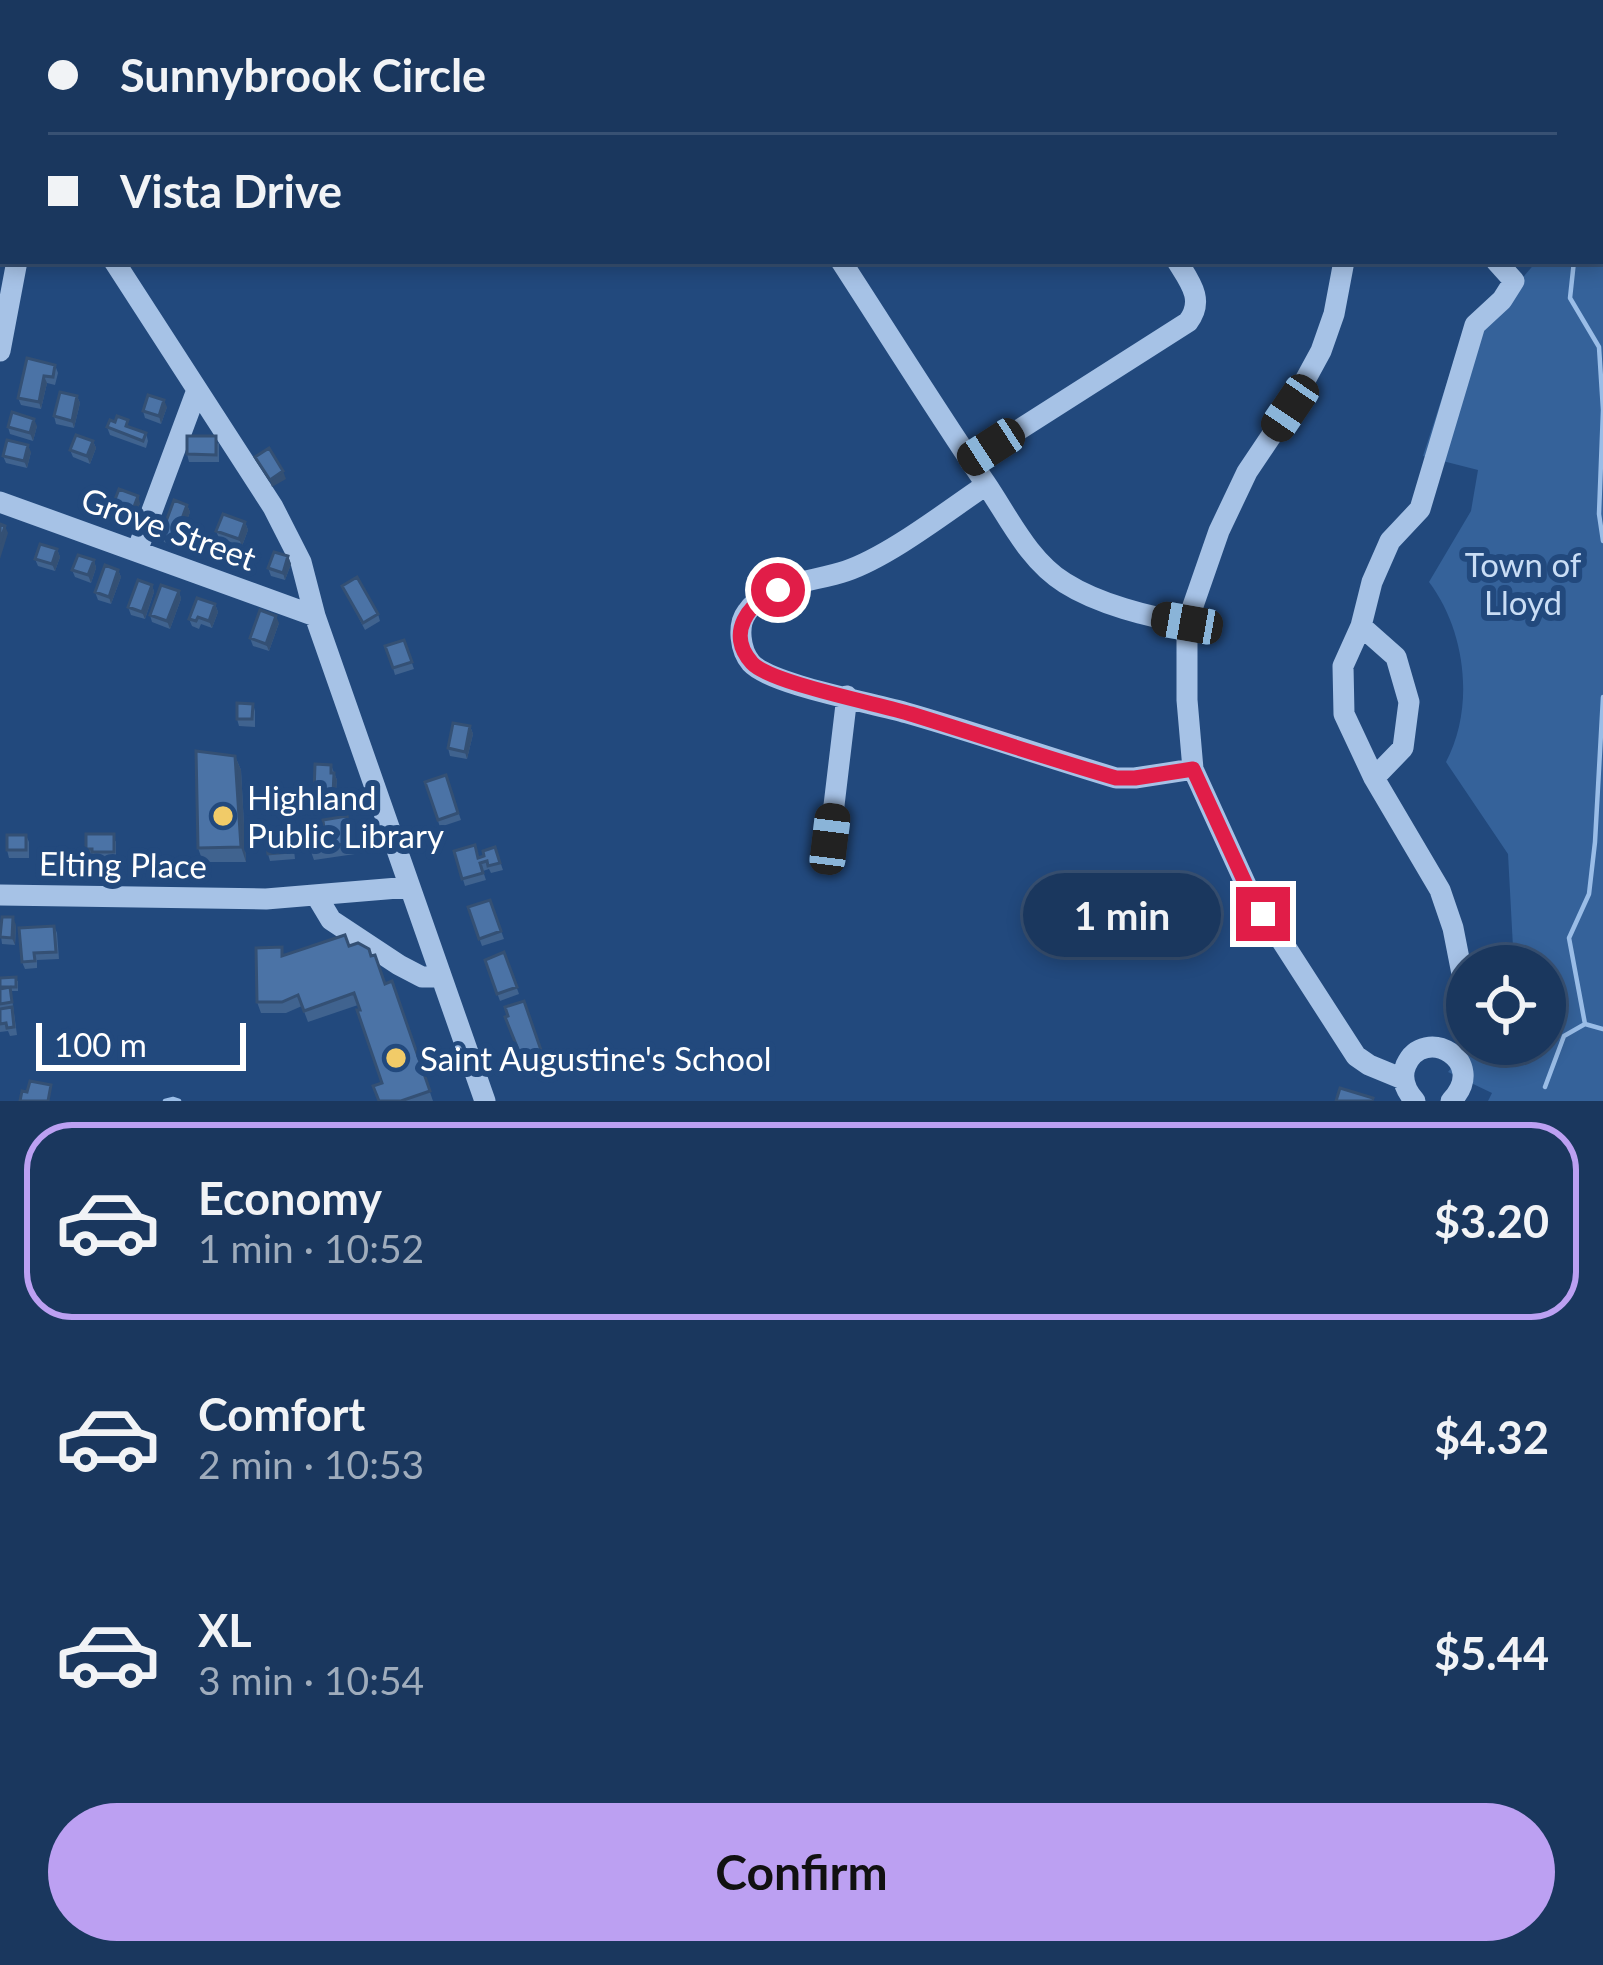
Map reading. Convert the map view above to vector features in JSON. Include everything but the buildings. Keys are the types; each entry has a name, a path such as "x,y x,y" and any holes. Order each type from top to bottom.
{"street":[{"path":"0,351 16,264"},
{"path":"116,264 273,507 297,553 485,1101"},
{"path":"843,264 1043,566 1067,585 1142,613 1187,623"},
{"path":"970,461 1188,322 1198,301 1179,264"},
{"path":"1343,264 1321,351 1247,472 1219,531 1187,623 1187,700 1193,769 1247,887 1356,1056 1403,1079"},
{"path":"1457,945 1440,890 1374,778 1344,714 1343,666 1390,542 1420,508 1475,325 1502,300 1514,281 1499,264"},
{"path":"137,551 197,390"},
{"path":"986,485 874,558 758,600 744,615 740,633 754,665 779,679 1116,778 1193,769"},
{"name":"Grove Street","path":"0,502 315,616"},
{"path":"1361,626 1396,657 1409,702 1402,748 1374,778"},
{"path":"830,839 848,696"},
{"name":"Elting Place","path":"0,895 266,899 410,887"},
{"path":"316,895 331,920 399,965 422,977 441,977"},
{"path":"1415,1101 1403,1079 1409,1060 1425,1048 1446,1050"},
{"path":"1451,1101 1462,1085 1460,1065"}],"green space":[{"name":"Town of Lloyd","path":"1534,264 1603,264 1603,1101 1488,1101 1492,1093 1448,1072 1454,1065 1566,1065 1566,945 1513,945 1508,854 1446,762 1461,718 1462,670 1451,623 1429,582 1471,511 1478,470 1423,456 1463,333"}],"waterway":[{"path":"1574,264 1570,298 1599,347 1603,541"},
{"path":"1585,1024 1569,938 1589,894 1603,697"},
{"path":"1545,1087 1564,1036 1585,1024 1603,1029"},
{"path":"165,1101 179,1101"}],"place":[{"name":"Highland Public Library","path":"223,816"},
{"name":"Saint Augustine's School","path":"396,1058"}],"route":[{"path":"778,590 758,600 744,615 740,633 754,665 779,679 909,713 1116,778 1193,769 1263,914"}]}
